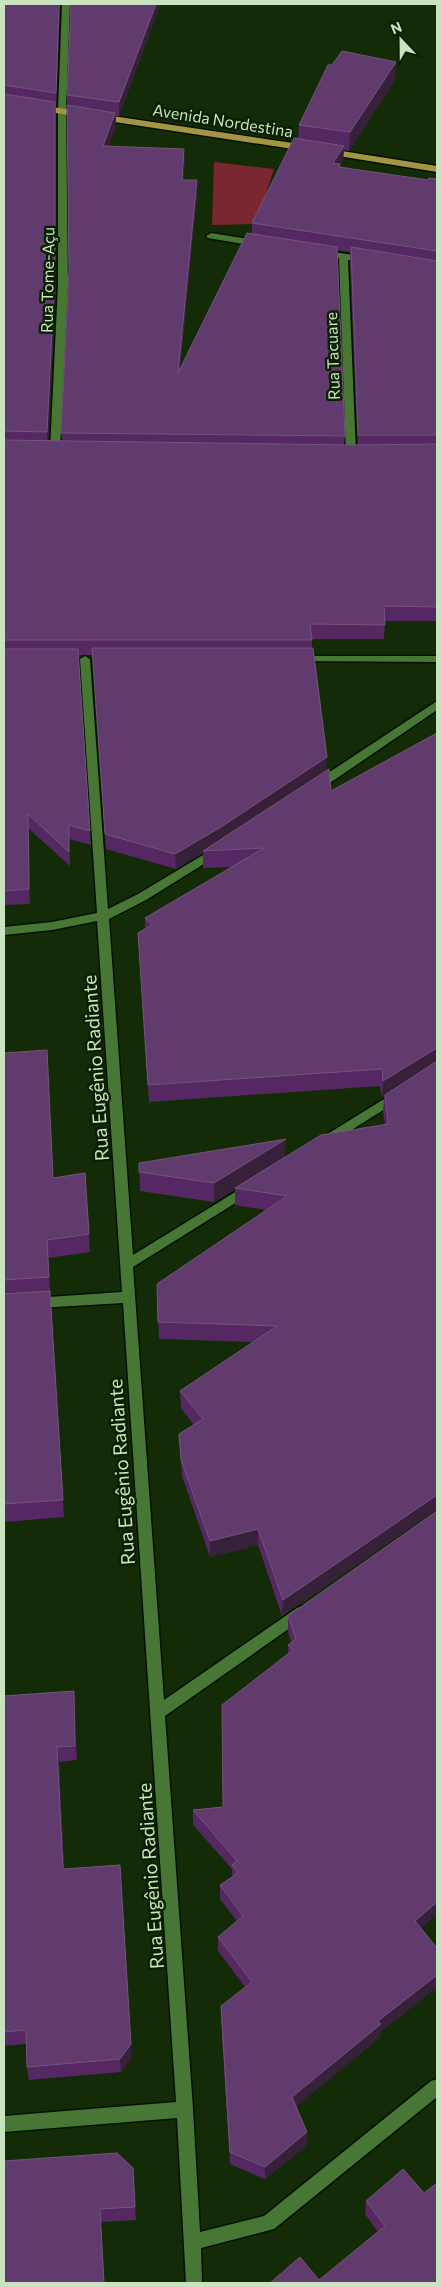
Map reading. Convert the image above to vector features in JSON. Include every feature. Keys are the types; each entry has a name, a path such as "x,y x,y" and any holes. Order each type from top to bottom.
{"main road":[{"name":"Avenida Nordestina","path":"25,106 62,110 312,149"},
{"path":"322,150 437,169"}],"street":[{"name":"Rua Tome-Açu","path":"56,450 63,284 62,110 66,4"},
{"path":"211,236 268,245"},
{"path":"315,252 381,262"},
{"name":"Rua Tacuare","path":"343,256 351,455"},
{"name":"Rua Eugênio Radiante","path":"85,659 104,916 156,1713 185,2109 194,2283"},
{"path":"290,659 437,659"},
{"path":"307,793 437,705"},
{"path":"4,931 52,926 104,916 142,897 226,847"},
{"path":"311,1149 404,1092"},
{"path":"126,1265 261,1181"},
{"path":"4,1304 128,1296"},
{"path":"156,1713 317,1602"},
{"path":"192,2242 268,2223 437,2087"},
{"path":"4,2124 185,2109"}],"shaded area":[{"path":"214,162 274,169 256,224 212,225"}],"building":[{"path":"4,4 59,4 56,93 4,85"},
{"path":"71,4 156,4 119,102 67,95"},
{"path":"342,51 396,62 350,132 299,125 328,65 332,65"},
{"path":"4,94 55,102 55,270 47,432 4,431"},
{"path":"67,105 115,113 103,146 184,149 182,180 197,180 178,373 247,233 337,247 345,436 61,433 69,271"},
{"path":"294,138 344,146 333,163 340,164 339,167 428,180 429,178 437,179 437,251 252,223"},
{"path":"351,247 437,261 437,435 358,435"},
{"path":"4,440 352,445 437,444 437,607 384,606 385,625 310,624 312,640 4,640"},
{"path":"92,648 313,648 327,757 221,827 175,854 105,834"},
{"path":"4,649 78,649 90,831 69,825 69,852 28,814 29,889 4,891"},
{"path":"437,733 437,1048 383,1081 382,1069 148,1085 138,933 152,925 145,918 264,848 203,851 329,769 331,791"},
{"path":"47,1050 53,1178 85,1173 89,1234 47,1240 49,1277 4,1280 4,1053"},
{"path":"437,1061 437,1495 283,1600 258,1529 210,1541 181,1460 179,1434 203,1419 180,1391 277,1326 158,1322 157,1284 287,1196 235,1188 321,1135 388,1124 385,1095"},
{"path":"286,1139 214,1183 139,1172 139,1163"},
{"path":"50,1291 63,1500 4,1504 4,1294"},
{"path":"437,1511 437,1902 415,1921 437,1948 437,1975 378,2021 381,2024 292,2097 307,2132 265,2167 230,2152 221,2006 252,1982 218,1937 243,1916 220,1885 238,1873 232,1865 237,1861 193,1810 223,1807 222,1705 293,1650 288,1645 296,1639 288,1616"},
{"path":"74,1691 75,1746 57,1747 63,1869 120,1865 131,2044 120,2059 27,2067 26,2030 4,2032 4,1696"},
{"path":"117,2153 133,2168 135,2207 100,2209 104,2283 4,2283 4,2161"},
{"path":"403,2169 424,2193 437,2183 437,2283 270,2283 300,2257 319,2280 385,2226 366,2201"}]}
